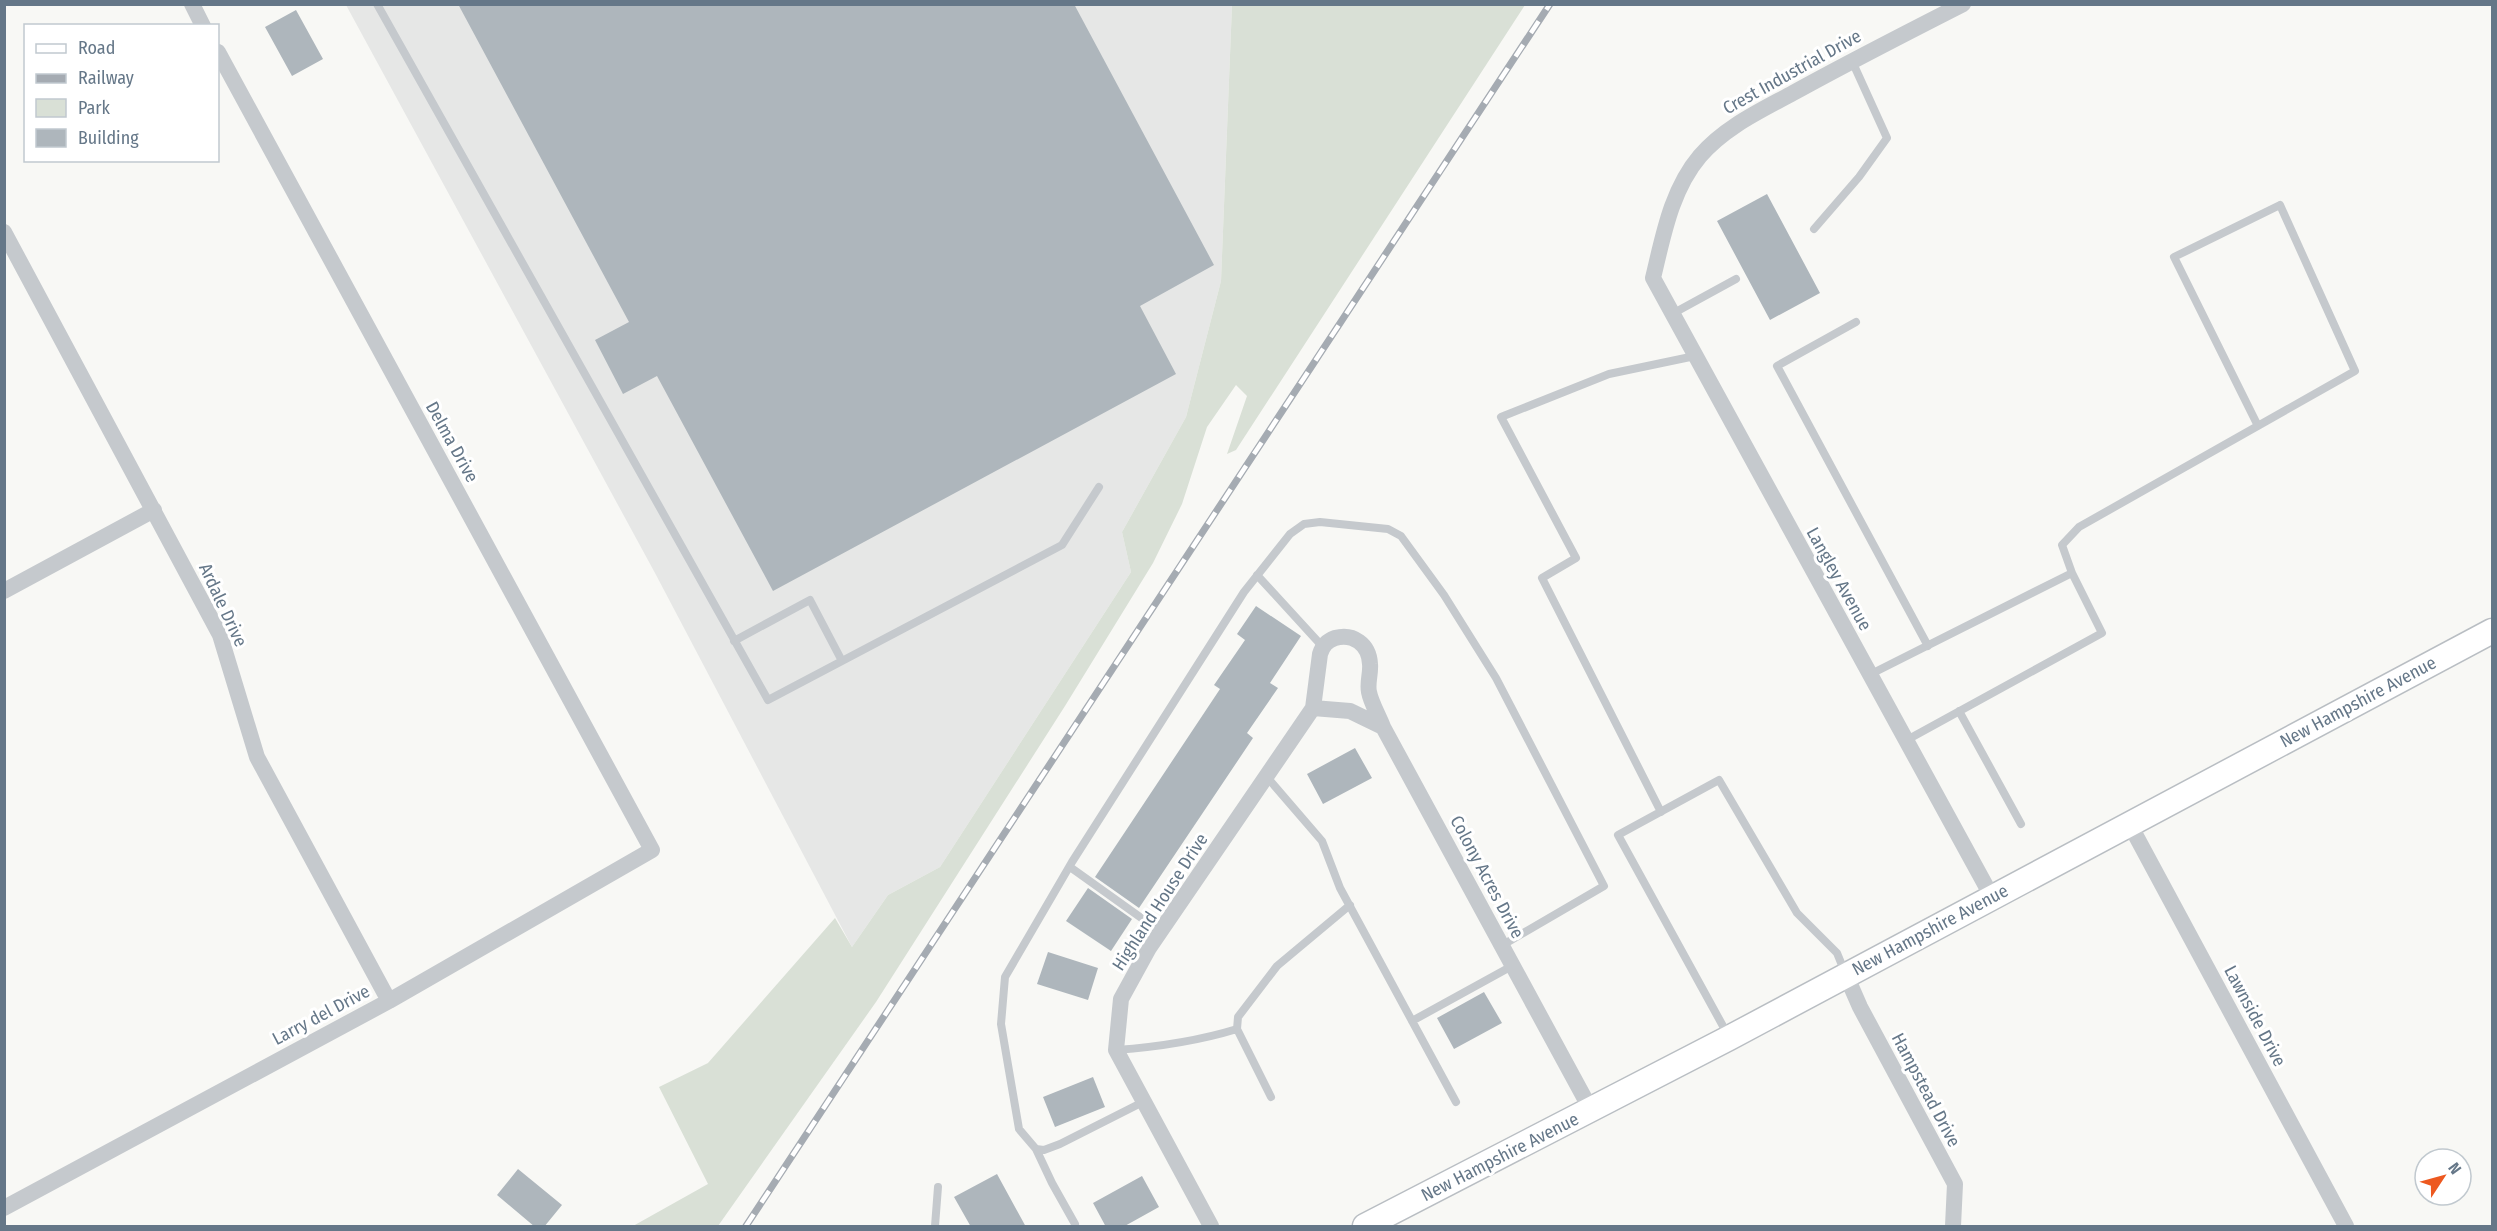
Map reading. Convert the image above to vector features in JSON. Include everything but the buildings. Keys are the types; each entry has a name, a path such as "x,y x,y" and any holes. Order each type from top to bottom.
{"street":[{"path":"192,4 202,24"},
{"name":"Crest Industrial Drive","path":"1653,278 1667,220 1676,196 1698,158 1724,131 1852,60 1963,4"},
{"name":"Delma Drive","path":"219,54 652,850"},
{"name":"Ardale Drive","path":"4,232 220,635 257,757 388,1001"},
{"name":"Langley Avenue","path":"1653,278 1992,897"},
{"path":"4,591 154,510"},
{"name":"New Hampshire Avenue","path":"1365,1227 1730,1038 2129,823 2493,631"},
{"name":"Colony Acres Drive","path":"1322,646 1330,640 1344,636 1355,637 1364,646 1371,661 1369,692 1383,727 1591,1110"},
{"path":"1322,646 1313,708 1350,711 1383,727"},
{"name":"Highland House Drive","path":"1116,1050 1121,999 1161,932 1313,708"},
{"name":"Lawnside Drive","path":"2129,823 2346,1227"},
{"name":"Larry del Drive","path":"4,1208 388,1001 652,850"},
{"name":"Hampstead Drive","path":"1846,975 1860,1007 1955,1184 1953,1227"},
{"path":"1116,1050 1211,1227"}],"lane":[{"path":"377,4 768,700 1062,545 1099,487"},
{"path":"1814,229 1859,177 1887,138 1852,60"},
{"path":"1905,741 2102,633 2072,573 2062,545 2079,527 2258,426 2355,371 2280,205 2174,256 2258,426"},
{"path":"1672,314 1736,279"},
{"path":"1856,322 1777,366 1928,645"},
{"path":"1661,812 1542,578 1576,558 1501,417 1609,374 1695,356"},
{"path":"1075,1224 1036,1149 1019,1129 1001,1024 1005,977 1070,867 1244,592 1290,534 1304,524 1320,522 1388,529 1401,536 1444,595 1496,678 1604,886 1502,946"},
{"path":"1869,675 2072,573"},
{"path":"1257,575 1322,646"},
{"path":"734,641 810,600 842,661"},
{"path":"1959,711 2021,824"},
{"path":"1266,777 1322,841 1340,888 1456,1102"},
{"path":"1730,1038 1618,835 1719,780 1797,913 1837,953 1846,975"},
{"path":"1070,867 1161,932"},
{"path":"1271,1097 1237,1029 1238,1017 1277,966 1350,905"},
{"path":"1412,1021 1512,966"},
{"path":"1116,1050 1153,1047 1237,1029"},
{"path":"1036,1149 1044,1150 1060,1144 1143,1102"},
{"path":"935,1227 938,1187"}],"shaded area":[{"path":"346,5 1232,5 1221,281 1186,417 1122,532 1131,572 940,867 888,895 852,947 655,573"}],"green space":[{"path":"1232,5 1525,5 1236,450 1227,454 1247,396 1236,385 1207,427 1182,504 1153,563 1065,706 876,1002 718,1226 633,1226 708,1184 659,1087 708,1063 835,918 852,947 888,895 940,867 1131,572 1122,532 1186,417 1221,281"}],"railway":[{"path":"746,1226 1550,4"}]}
